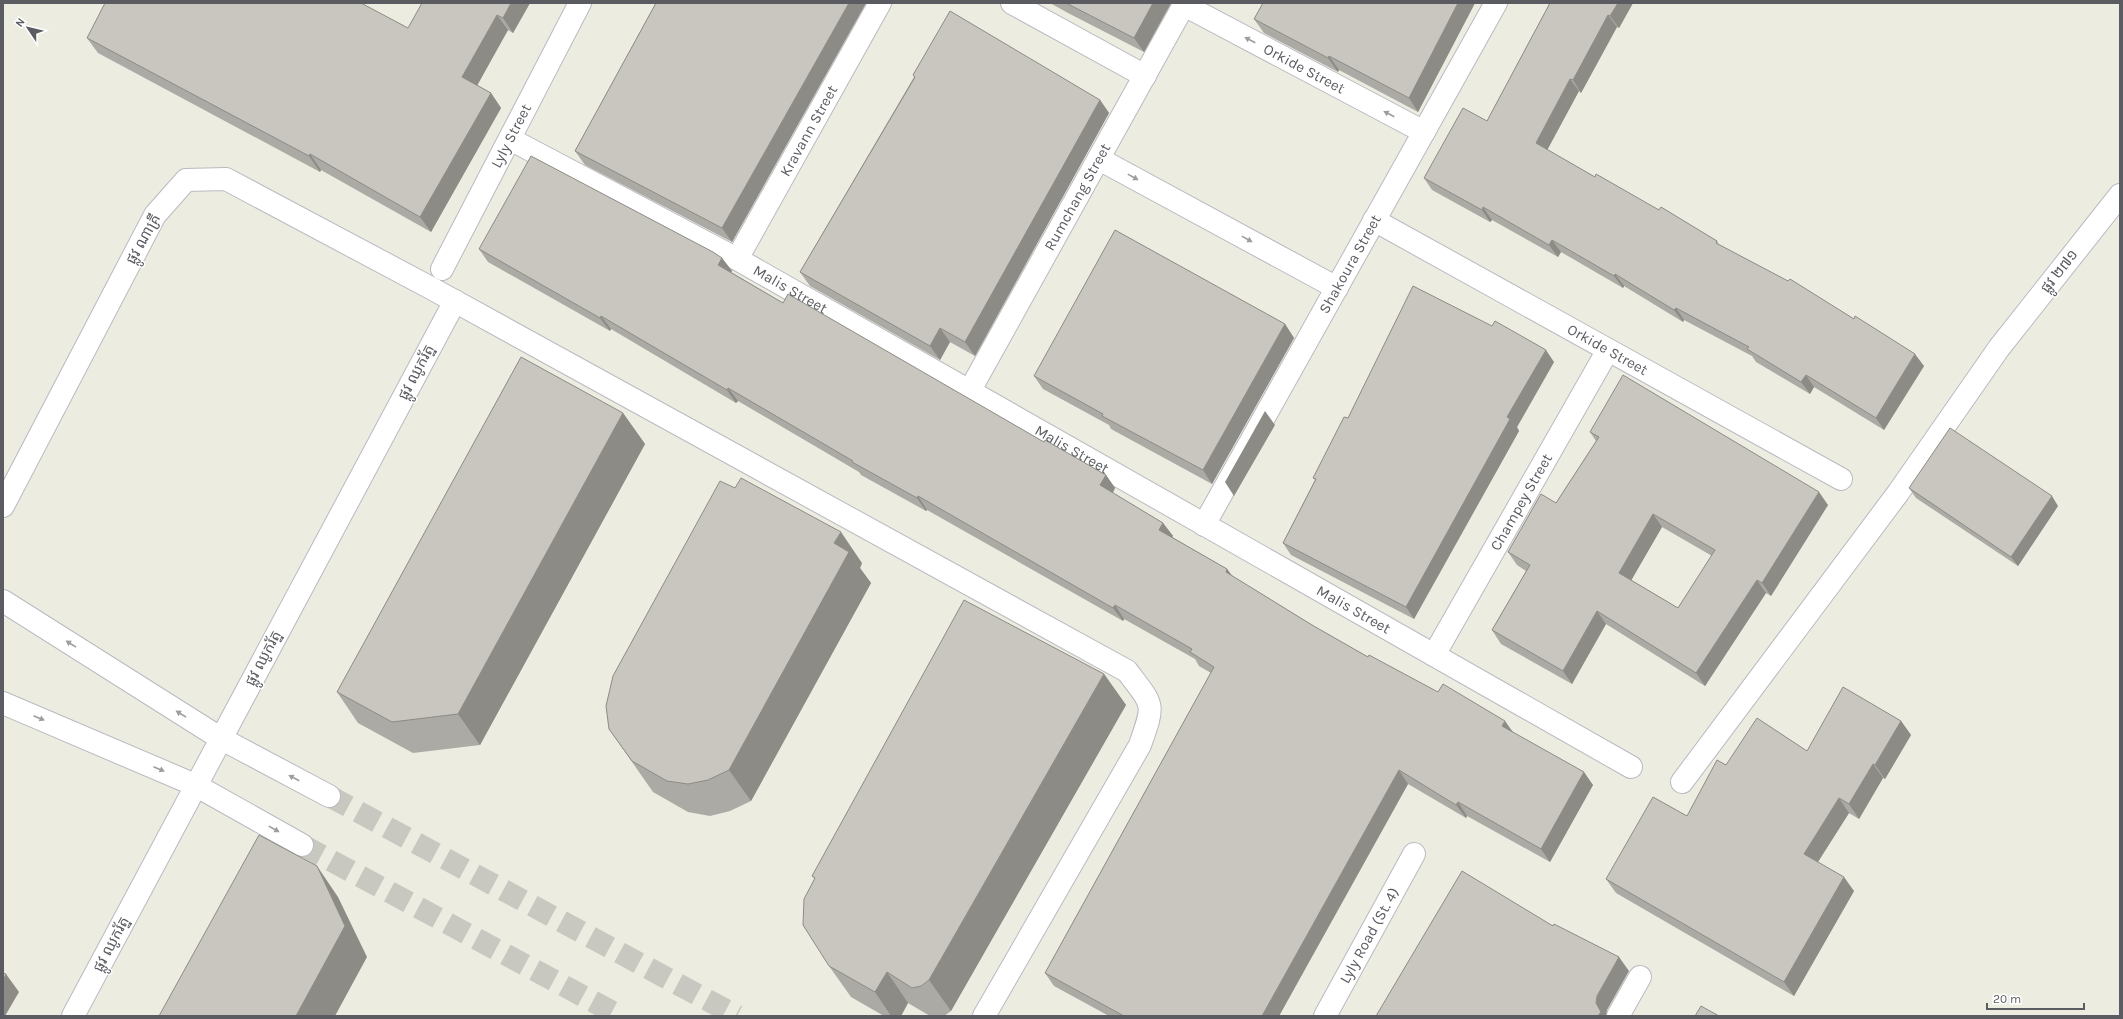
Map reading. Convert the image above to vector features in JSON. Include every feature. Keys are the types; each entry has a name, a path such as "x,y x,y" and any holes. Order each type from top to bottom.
{"street":[{"name":"Lyly Street","path":"442,269 510,139 538,81 580,3"},
{"name":"Kravann Street","path":"737,259 880,3"},
{"path":"1012,3 1145,76"},
{"name":"Shakoura Street","path":"1204,525 1496,3"},
{"name":"Rumchang Street","path":"969,392 1185,4"},
{"name":"Orkide Street","path":"1185,4 1424,132"},
{"name":"Malis Street","path":"510,139 737,259 1631,767"},
{"path":"1099,158 1336,288"},
{"name":"ផ្លូវ ណាគ្រី","path":"3,506 155,215 186,180 226,179 455,301 1127,671 1150,701 1151,714 1140,745 984,1016"},
{"name":"ផ្លូវ ២៧១","path":"1682,782 1898,493 1999,348 2120,195"},
{"name":"Orkide Street","path":"1374,220 1841,478"},
{"name":"ផ្លូវ ឈូករ័ត្ន","path":"73,1016 220,738 455,301"},
{"name":"Champey Street","path":"1434,655 1608,350"},
{"path":"3,601 220,738 329,796"},
{"path":"3,703 195,785 302,845"},
{"name":"Lyly Road (St. 4)","path":"1324,1016 1414,854"},
{"path":"1618,1016 1640,976"}],"building":[{"path":"105,3 361,3 408,28 422,3 511,3 503,18 497,15 462,77 491,93 420,217 310,154 309,156 87,38"},
{"path":"656,3 849,3 722,228 575,151"},
{"path":"1066,3 1153,3 1134,38"},
{"path":"1263,3 1458,3 1409,98 1254,19"},
{"path":"1550,3 1618,3 1610,16 1608,15 1573,80 1570,79 1536,143 1595,177 1596,174 1659,210 1661,207 1717,241 1716,243 1788,281 1790,279 1854,319 1855,316 1915,354 1876,418 1806,375 1801,382 1747,349 1749,347 1676,308 1674,310 1615,274 1614,276 1552,240 1549,245 1483,207 1482,210 1424,178 1463,108 1487,121"},
{"path":"950,11 1100,100 965,342 940,328 930,346 800,272 915,77 913,75"},
{"path":"531,156 713,252 722,258 718,265 783,303 788,294 1044,442 1045,440 1106,475 1100,485 1163,523 1159,530 1227,569 1226,572 1312,625 1368,657 1369,655 1438,692 1443,684 1505,721 1502,726 1584,772 1541,849 1458,802 1456,805 1399,770 1262,1016 1124,1016 1045,973 1214,667 1190,652 1192,649 1115,605 1113,608 918,496 917,498 852,462 853,461 728,388 727,390 601,316 600,318 479,249"},
{"path":"1115,230 1285,324 1203,470 1102,416 1103,414 1034,376"},
{"path":"1413,286 1492,326 1495,321 1546,350 1507,417 1510,419 1406,607 1283,543 1316,479 1313,478 1344,417 1348,418"},
{"path":"521,357 623,413 458,714 392,722 337,692"},
{"path":"1623,375 1819,492 1762,583 1757,580 1696,673 1597,611 1563,671 1492,630 1530,565 1508,552 1541,494 1556,503 1599,437 1590,432","holes":["1653,514 1715,550 1678,608 1619,573"]},
{"path":"1950,428 2052,496 2011,557 1909,488"},
{"path":"741,478 841,532 834,543 849,552 729,770 708,780 688,784 667,781 632,761 609,729 606,706 613,676 720,481 735,488"},
{"path":"964,600 1104,674 929,980 921,986 912,988 887,972 875,992 829,966 803,925 804,899 815,878 812,876"},
{"path":"1843,687 1901,721 1875,765 1873,764 1849,804 1839,798 1804,854 1844,877 1784,982 1606,879 1653,797 1687,816 1717,760 1726,765 1757,718 1807,751"},
{"path":"259,835 317,866 345,926 296,1016 159,1016"},
{"path":"1462,871 1553,926 1554,924 1619,957 1597,996 1596,1003 1601,1012 1598,1016 1376,1016"},
{"path":"3,973 6,974 3,981"},
{"path":"1701,1006 1719,1016 1695,1016"}],"tunnel":[{"path":"329,796 737,1016"},
{"path":"302,845 620,1016"}]}
